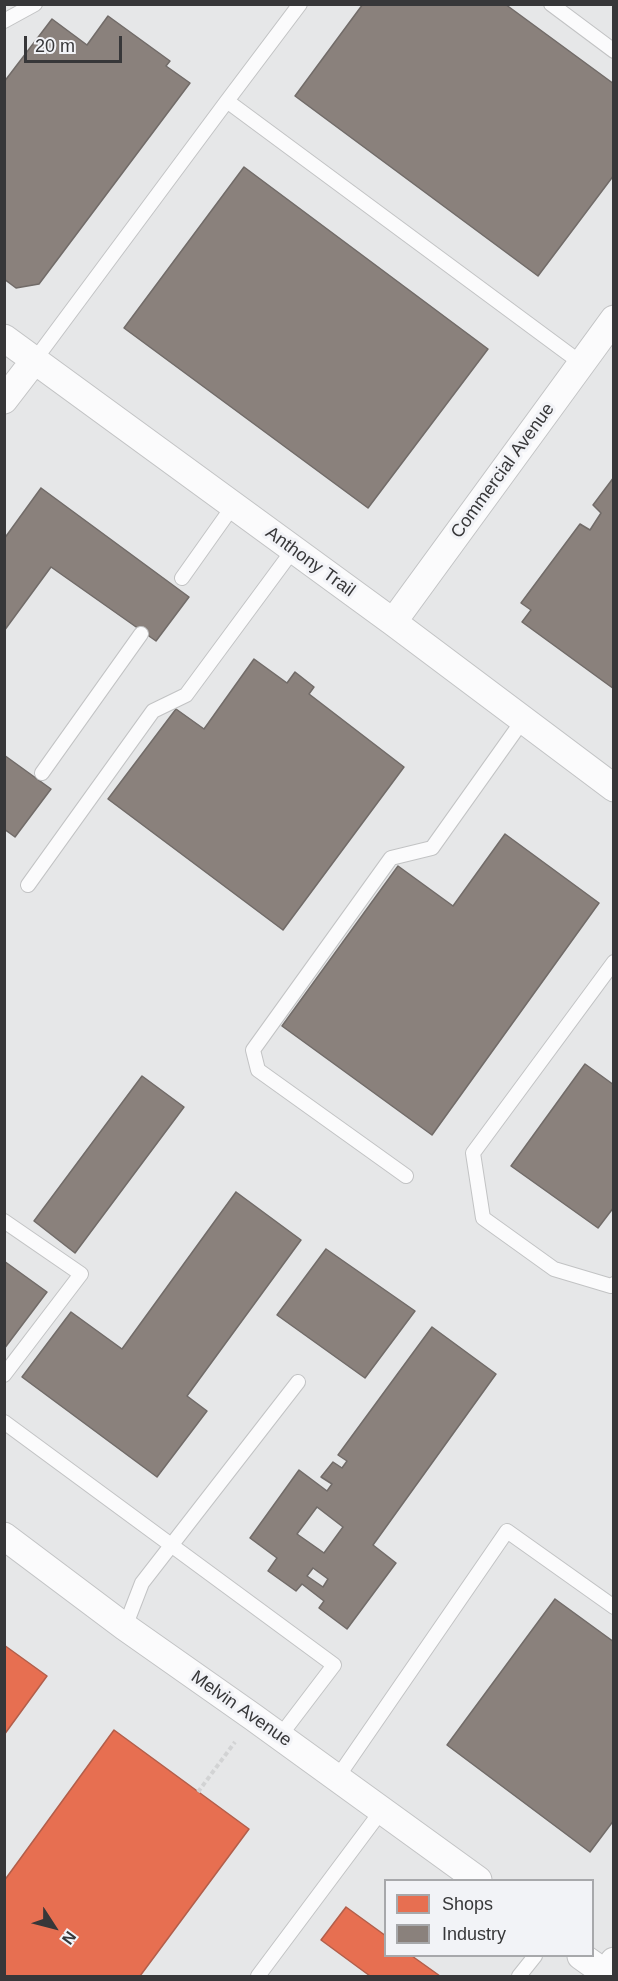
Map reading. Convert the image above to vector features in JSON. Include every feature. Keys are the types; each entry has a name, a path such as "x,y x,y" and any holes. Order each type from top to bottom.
{"street":[{"name":"Commercial Avenue","path":"393,622 614,319"},
{"name":"Anthony Trail","path":"4,338 393,622 614,788"},
{"path":"4,400 34,361"},
{"name":"Melvin Avenue","path":"4,1536 125,1627 280,1736 475,1879"},
{"path":"584,1957 609,1967"}],"lane":[{"path":"4,21 35,4"},
{"path":"34,361 300,4"},
{"path":"551,4 614,51"},
{"path":"227,101 581,363"},
{"path":"182,578 233,506"},
{"path":"28,885 153,711 186,695 293,550"},
{"path":"42,773 141,634"},
{"path":"406,1176 258,1070 253,1050 391,858 432,848 523,720"},
{"path":"614,962 472,1153 483,1218 554,1269 611,1286 614,1284"},
{"path":"4,1221 81,1274 4,1375"},
{"path":"125,1627 142,1583 298,1382"},
{"path":"4,1422 334,1665 280,1736"},
{"path":"337,1778 507,1531 614,1607"},
{"path":"258,1977 382,1810"},
{"path":"519,1977 534,1957"}],"path":[{"path":"198,1792 253,1717"}],"building: Shops":[{"path":"4,1645 47,1676 4,1735"},
{"path":"114,1730 249,1829 140,1976 4,1976 4,1881"},
{"path":"346,1907 384,1935 384,1957 413,1957 440,1976 370,1976 321,1940"}],"building: Industry":[{"path":"363,4 505,4 614,84 614,175 538,276 295,96"},
{"path":"108,16 170,61 166,66 190,83 39,284 16,288 4,279 4,82 52,19 87,45"},
{"path":"244,167 488,349 368,508 124,328"},
{"path":"614,477 614,689 522,622 531,610 521,603 580,524 590,530 601,513 593,505"},
{"path":"41,488 189,597 156,641 51,567 4,631 4,539"},
{"path":"254,659 287,683 295,672 314,687 309,694 404,767 283,930 108,799 176,709 204,729"},
{"path":"4,755 51,789 15,837 4,829"},
{"path":"505,834 599,903 432,1135 282,1026 398,866 453,906"},
{"path":"585,1064 614,1085 614,1207 598,1228 511,1166"},
{"path":"142,1076 184,1107 75,1253 34,1221"},
{"path":"236,1192 301,1240 187,1396 207,1411 157,1477 22,1377 71,1312 122,1349"},
{"path":"326,1249 415,1311 365,1378 277,1315"},
{"path":"4,1261 47,1292 4,1349"},
{"path":"432,1327 496,1374 373,1545 396,1563 347,1629 319,1608 324,1601 302,1584 296,1591 268,1571 277,1558 250,1538 299,1470 327,1491 332,1484 321,1477 333,1462 342,1468 347,1461 338,1455","holes":["317,1507 343,1527 324,1553 297,1534","313,1568 328,1579 323,1587 307,1576"]},
{"path":"555,1599 614,1642 614,1820 590,1852 447,1745"}]}
